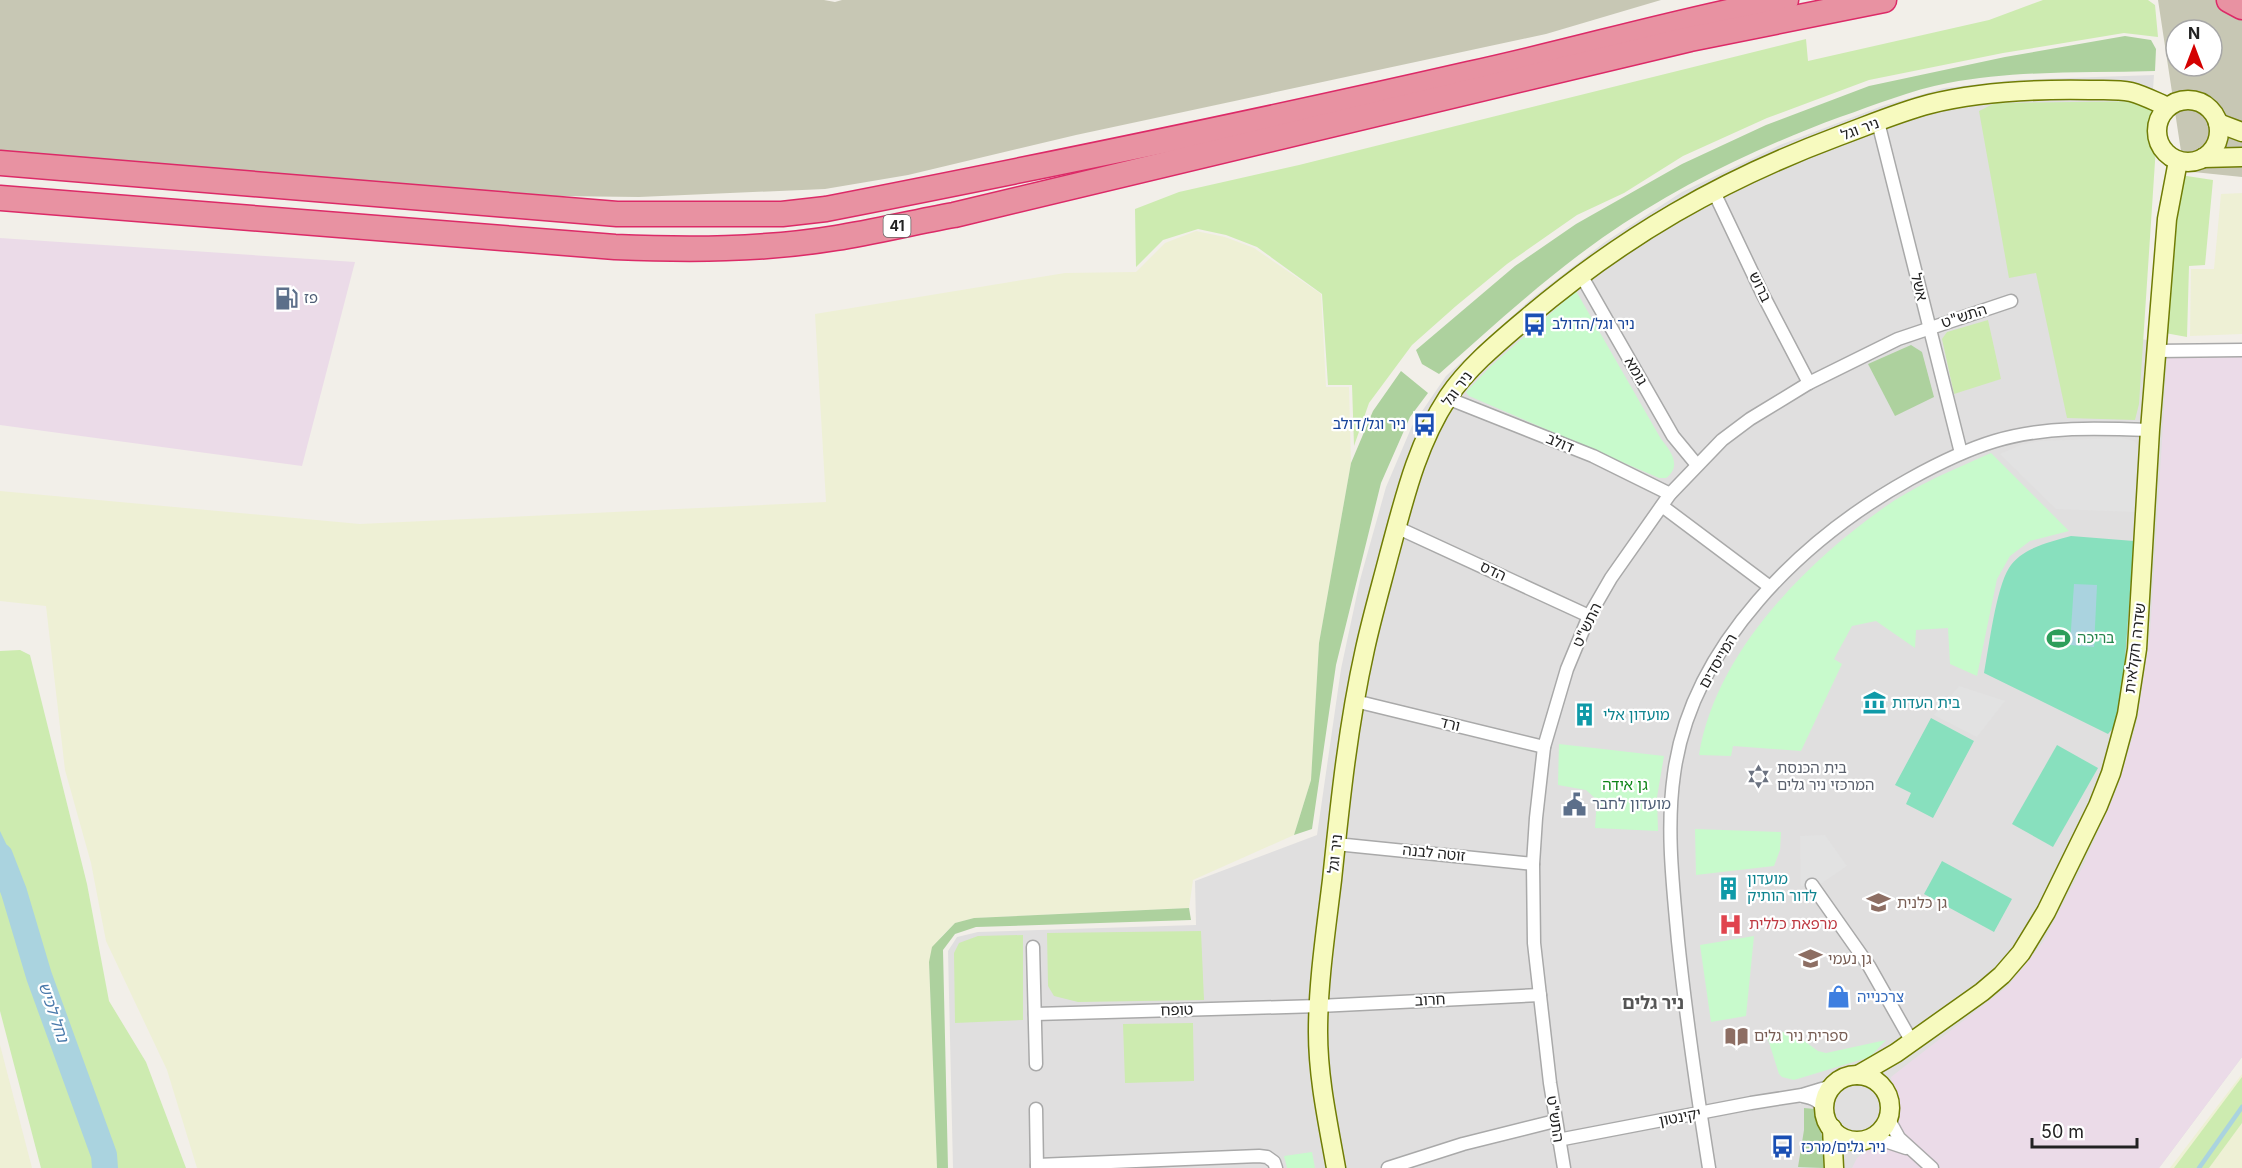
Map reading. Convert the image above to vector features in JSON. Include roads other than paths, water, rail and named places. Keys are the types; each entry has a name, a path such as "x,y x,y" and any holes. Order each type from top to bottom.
{"highway":[{"name":"41","path":"0,163 617,214 782,214 826,209 1096,155 1470,74 1786,0"},
{"name":"41","path":"0,198 615,248 693,250 787,244 835,238 954,214 1690,39 1884,0"},
{"path":"2229,0 2242,6"}],"street":[{"name":"ניר וגל","path":"1336,1168 1321,1084 1319,1006 1336,844 1355,701 1367,640 1417,456 1447,398 1478,363 1511,332 1581,275 1659,220 1713,190 1773,163 1878,122 1929,105 1976,95 2120,90 2134,92 2168,107"},
{"path":"2203,158 2217,143 2218,123 2214,114 2207,106 2197,101 2177,102 2168,107 2158,123 2158,142 2170,157 2187,162 2203,158 2242,157"},
{"name":"אשל","path":"1878,122 1961,453"},
{"path":"2218,123 2242,132"},
{"name":"שדרה חקלאית","path":"1858,1075 1912,1042 2002,975 2036,933 2098,806 2120,743 2135,660 2167,219 2178,161"},
{"name":"ברוש","path":"1713,190 1762,293 1809,383"},
{"name":"גומא","path":"1581,275 1673,436 1697,465"},
{"name":"התש\"ט","path":"1564,1168 1555,1121 1534,943 1533,864 1544,747 1567,669 1589,616 1611,578 1670,494 1722,440 1750,419 1809,383 1898,339 2011,301"},
{"path":"2156,351 2242,350"},
{"name":"דולב","path":"1447,398 1593,456 1670,494"},
{"name":"המייסדים","path":"1708,1168 1675,909 1670,816 1674,773 1682,736 1706,679 1733,634 1770,587 1809,548 1848,517 1886,493 1961,453 2025,434 2094,428 2150,430"},
{"path":"1662,506 1770,587"},
{"name":"הדס","path":"1396,527 1589,616"},
{"name":"ורד","path":"1355,701 1544,747"},
{"name":"זוטה לבנה","path":"1336,844 1533,864"},
{"path":"1812,885 1869,966 1912,1042"},
{"path":"1033,947 1036,1064"},
{"name":"חרוב","path":"1319,1006 1540,995"},
{"name":"טופח","path":"1035,1014 1319,1006"},
{"path":"1835,1168 1844,1152 1881,1130 1888,1118 1890,1101 1886,1090 1885,1073 1888,1063 1896,1053"},
{"path":"1825,1110 1826,1100 1835,1084 1847,1077 1858,1075 1869,1077 1886,1090"},
{"name":"יקינטון","path":"1558,1140 1802,1095 1835,1084"},
{"path":"1802,1095 1814,1098 1825,1110 1832,1128 1835,1168"},
{"path":"1036,1109 1037,1167 1259,1156 1274,1162 1276,1168"},
{"path":"1888,1118 1893,1129 1910,1150 1932,1168"},
{"path":"1388,1168 1473,1142 1555,1121"},
{"path":"1832,1128 1842,1137 1865,1138 1910,1150"}],"water":[{"path":"2074,584 2097,585 2094,647 2070,645"},
{"path":"0,831 10,852 36,937 21,939 0,884"}],"waterway":[{"name":"נחל לכיש","path":"0,856 14,892 39,976 104,1155 105,1168"},
{"path":"2199,1168 2242,1107"}],"place":[{"name":"פז","path":"286,298"},
{"name":"ניר וגל/הדולב","path":"1534,324"},
{"name":"ניר וגל/דולב","path":"1424,424"},
{"name":"בריכה","path":"2059,638"},
{"name":"בית העדות","path":"1874,703"},
{"name":"מועדון אלי","path":"1585,715"},
{"name":"בית הכנסת המרכזי ניר גלים","path":"1759,777"},
{"name":"מועדון לחבר","path":"1574,804"},
{"name":"מועדון לדור הותיק","path":"1729,888"},
{"name":"גן כלנית","path":"1879,903"},
{"name":"מרפאת כללית","path":"1731,924"},
{"name":"גן נעמי","path":"1810,959"},
{"name":"צרכנייה","path":"1839,997"},
{"name":"ספרית ניר גלים","path":"1736,1036"},
{"name":"ניר גלים/מרכז","path":"1783,1147"}],"district":[{"name":"ניר גלים","path":"1653,1003"}],"park label":[{"name":"גן אידה","path":"1625,785"}]}
